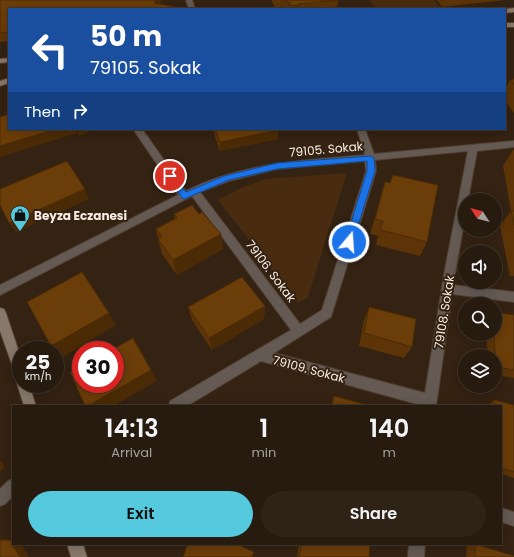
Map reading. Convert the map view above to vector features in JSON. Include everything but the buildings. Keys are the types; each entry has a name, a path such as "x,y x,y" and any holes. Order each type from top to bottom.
{"main road":[{"path":"0,314 12,350"},
{"path":"26,393 30,405"},
{"path":"74,545 79,557"}],"street":[{"name":"79106. Sokak","path":"137,130 299,331"},
{"path":"260,355 327,313 371,171 369,149 361,130"},
{"name":"79105. Sokak","path":"0,290 189,193 227,178 277,166 514,144"},
{"name":"79108. Sokak","path":"430,404 447,289 473,148"},
{"path":"447,289 514,297"},
{"name":"79109. Sokak","path":"177,405 260,355 430,404"},
{"path":"0,499 12,487"},
{"path":"502,515 514,519"},
{"path":"416,557 417,545"}],"shaded area":[{"path":"369,0 434,0 439,7 408,8 375,8"},
{"path":"347,173 308,297 298,303 218,200 241,188 265,179"}],"place":[{"name":"Beyza Eczanesi","path":"20,232"}],"route":[{"path":"170,176 184,196 227,178 277,166 370,158 372,169 349,242"}]}
